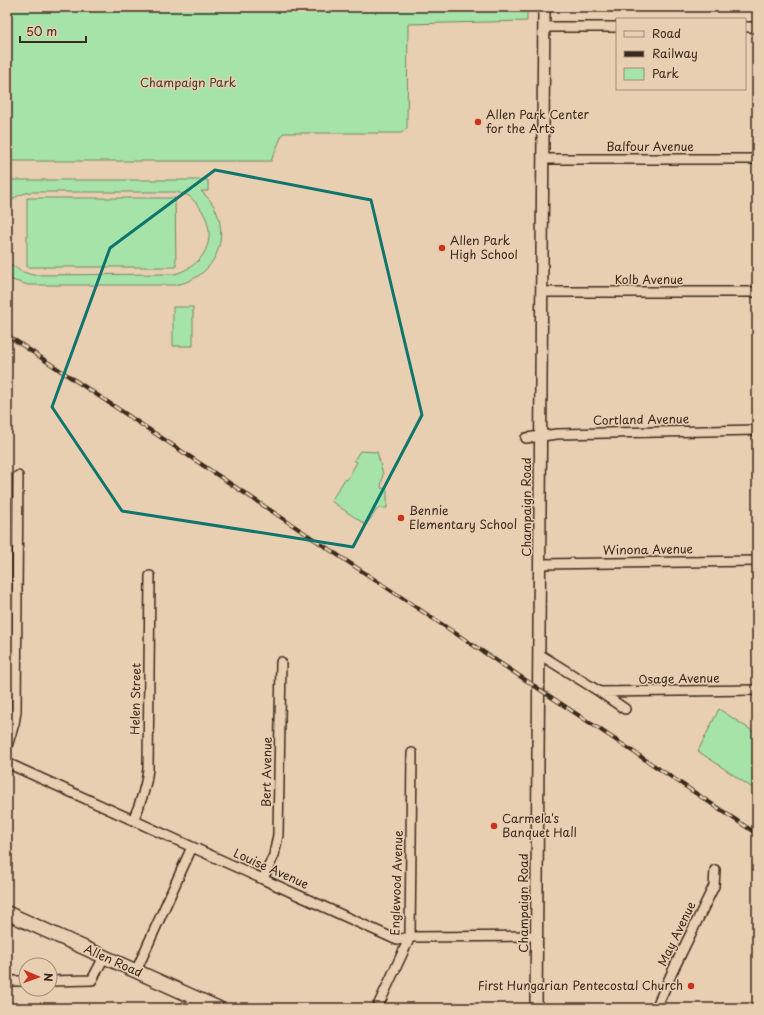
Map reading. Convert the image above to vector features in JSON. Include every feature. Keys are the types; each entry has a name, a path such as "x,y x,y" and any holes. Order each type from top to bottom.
{"main road":[{"name":"Allen Road","path":"7,913 218,1008"}],"street":[{"name":"Champaign Road","path":"536,1008 544,7"},
{"path":"544,27 616,27"},
{"path":"746,27 757,27"},
{"name":"Balfour Avenue","path":"543,159 757,159"},
{"name":"Kolb Avenue","path":"542,292 757,292"},
{"name":"Cortland Avenue","path":"526,438 557,434 757,430"},
{"path":"7,746 14,724 16,711 18,476"},
{"name":"Winona Avenue","path":"540,564 757,561"},
{"name":"Helen Street","path":"133,820 143,795 148,769 150,576"},
{"path":"539,654 625,709"},
{"name":"Bert Avenue","path":"263,879 274,855 278,835 281,662"},
{"name":"Osage Avenue","path":"600,692 757,690"},
{"name":"Englewood Avenue","path":"377,1008 410,936 412,753"},
{"name":"Louise Avenue","path":"7,763 397,940 410,936 536,936"},
{"path":"136,971 192,847"},
{"name":"May Avenue","path":"656,1008 714,886 716,870"},
{"path":"58,981 92,980 104,957"},
{"path":"7,982 18,981"}],"highlighted area":[{"path":"215,170 371,200 422,415 353,547 122,511 52,407 110,248"}],"green space":[{"name":"Champaign Park","path":"7,7 527,7 527,21 408,24 407,128 401,133 283,133 271,161 7,161"},
{"path":"7,180 208,180 208,191 201,191 210,200 217,213 220,227 220,240 217,253 201,274 189,281 174,285 28,285 12,280 7,276 7,261 20,271 33,275 175,274 194,265 199,260 207,245 209,230 200,207 187,195 175,192 30,192 15,198 7,204"},
{"path":"27,198 175,198 176,267 27,267"},
{"path":"173,307 193,307 193,346 173,346"},
{"path":"360,451 377,452 383,474 381,488 387,489 387,508 378,508 366,525 331,501 345,479 347,480 357,462 354,460"},
{"path":"719,709 757,734 757,791 698,751"}],"railway":[{"path":"7,335 757,834"}],"place":[{"name":"Allen Park Center for the Arts","path":"478,122"},
{"name":"Allen Park High School","path":"442,248"},
{"name":"Bennie Elementary School","path":"401,518"},
{"name":"Carmela's Banquet Hall","path":"494,826"},
{"name":"First Hungarian Pentecostal Church","path":"691,986"}]}
